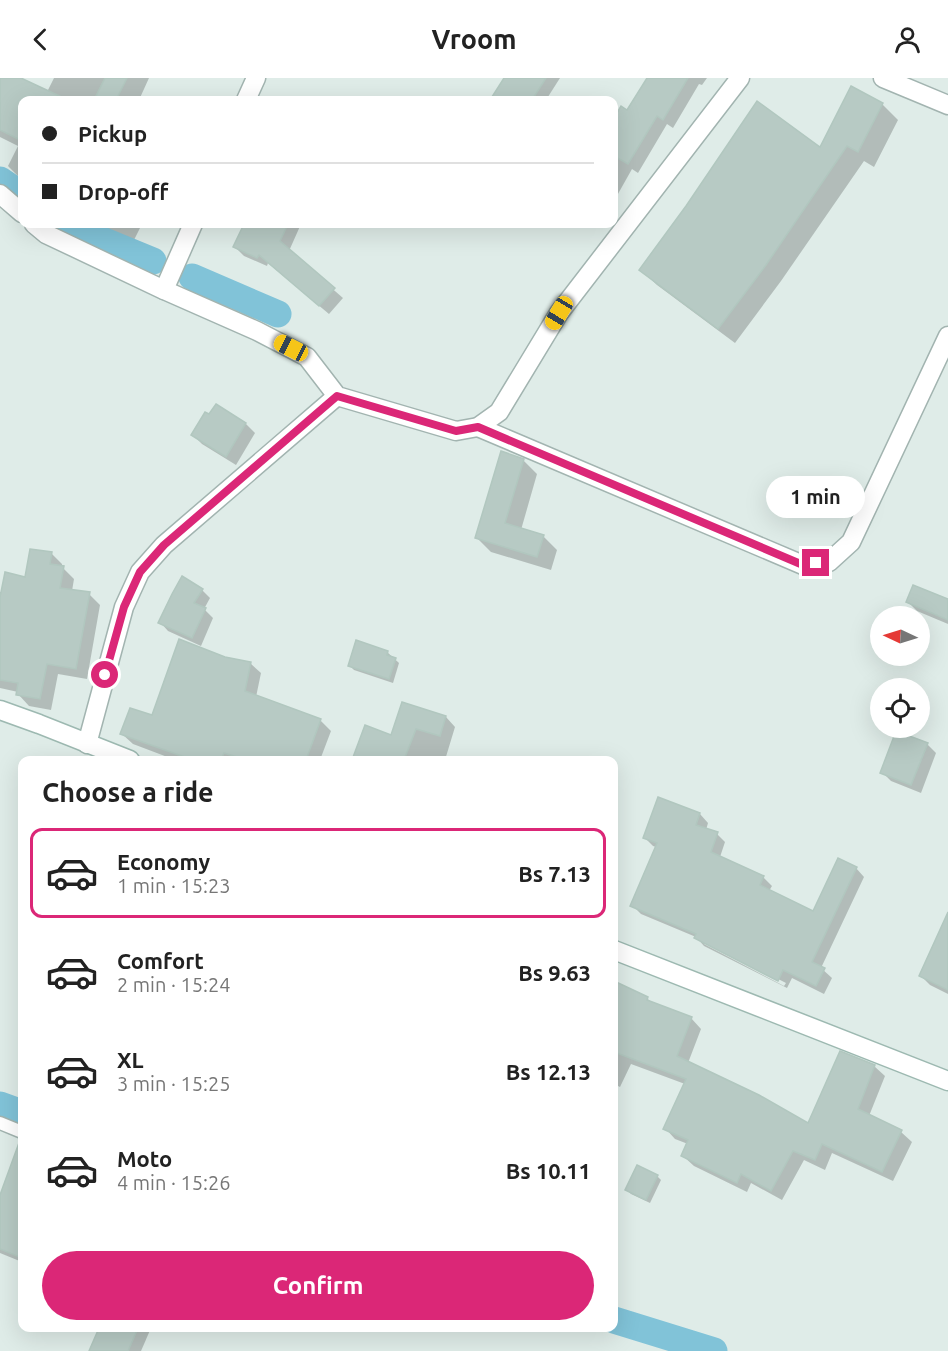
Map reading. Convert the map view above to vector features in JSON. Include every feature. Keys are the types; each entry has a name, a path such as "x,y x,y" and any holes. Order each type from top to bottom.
{"street":[{"path":"248,96 256,78"},
{"path":"39,228 46,234 257,331 308,357 337,396 456,431 478,427 499,412 559,313 740,78"},
{"path":"883,78 948,105"},
{"path":"0,194 18,210"},
{"path":"164,290 191,228"},
{"path":"478,427 803,565 829,562 851,542 948,336"},
{"path":"87,744 124,607 140,572 164,545 337,396"},
{"path":"0,710 119,756"},
{"path":"618,952 948,1081"}],"lane":[{"path":"0,1124 18,1131"}],"building":[{"path":"0,78 21,78 59,96 18,96 18,139 0,130"},
{"path":"105,78 127,78 118,96 96,96"},
{"path":"504,78 546,78 535,96 493,96"},
{"path":"647,78 688,78 663,120 657,116 628,164 618,158 618,111 621,106 627,110"},
{"path":"851,86 883,103 858,152 847,146 766,265 718,329 639,270 686,206 757,101 820,147"},
{"path":"242,228 286,228 280,241 335,288 319,306 259,255 257,258 233,247"},
{"path":"216,404 246,423 226,457 191,435 205,412 209,414"},
{"path":"501,451 524,459 505,523 544,535 537,557 475,538"},
{"path":"30,549 52,552 50,564 64,566 60,588 90,592 76,669 47,664 40,699 16,695 18,683 0,680 0,597 5,572 25,577"},
{"path":"182,576 203,589 194,603 206,608 192,638 158,623"},
{"path":"913,585 948,599 948,620 930,612 930,606 915,606 906,602"},
{"path":"179,639 225,657 251,662 245,691 321,719 307,756 233,756 224,753 223,756 182,756 120,734 130,708 152,715"},
{"path":"356,640 388,651 387,655 396,658 389,679 348,666"},
{"path":"402,702 446,716 440,736 416,729 406,756 353,756 365,725 391,735"},
{"path":"893,738 915,738 928,743 911,785 880,773"},
{"path":"658,797 700,813 696,825 718,832 711,852 764,876 760,885 813,911 838,858 857,867 812,962 825,968 816,986 783,970 778,981 694,938 696,934 630,906 657,843 643,838"},
{"path":"948,912 948,990 919,976"},
{"path":"618,983 648,997 647,1000 692,1017 677,1056 759,1095 808,1123 840,1051 875,1065 858,1109 902,1130 882,1172 822,1144 815,1160 793,1151 771,1191 741,1174 737,1183 681,1156 688,1140 663,1129 686,1079 618,1054"},
{"path":"18,1146 18,1256 0,1249 0,1195"},
{"path":"637,1165 658,1175 646,1200 625,1190"},
{"path":"97,1332 136,1332 128,1351 89,1351"}],"waterway":[{"path":"0,180 18,192"},
{"path":"73,228 153,261"},
{"path":"192,277 278,314"},
{"path":"0,1105 18,1112"},
{"path":"618,1321 714,1351"}],"route":[{"path":"105,675 124,607 140,572 164,545 337,396 456,431 478,427 803,565 816,563"}]}
